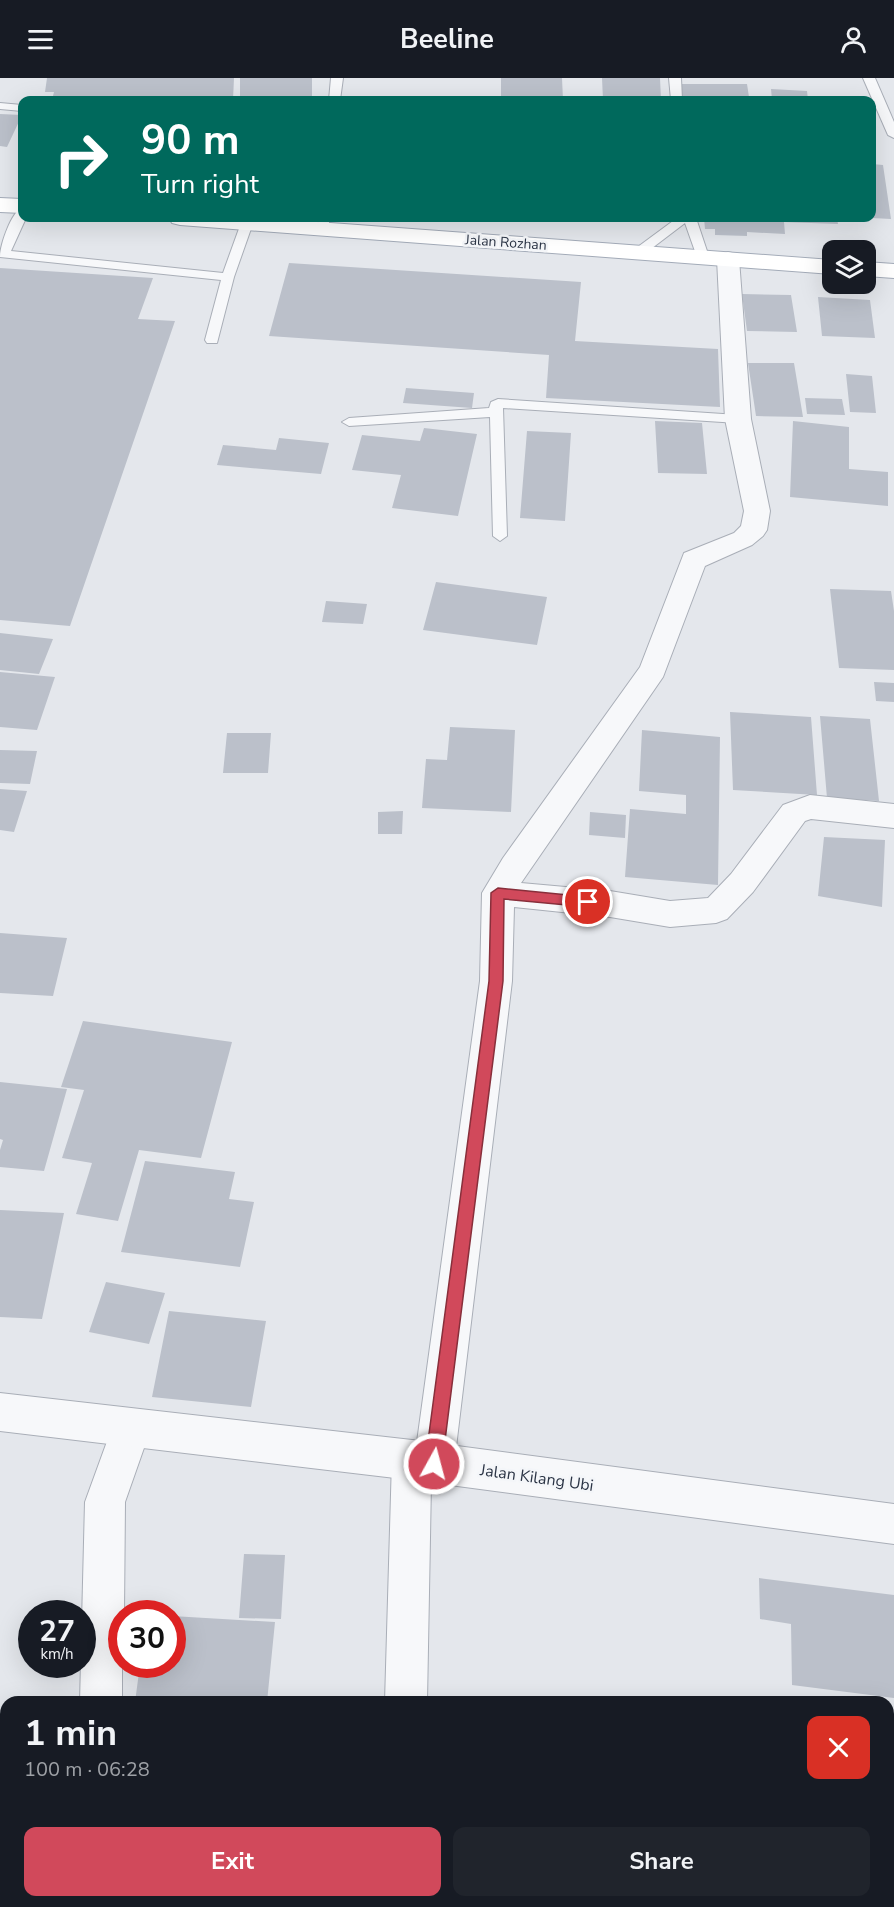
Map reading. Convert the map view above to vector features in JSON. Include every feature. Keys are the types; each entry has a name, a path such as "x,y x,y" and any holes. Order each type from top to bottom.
{"main road":[{"path":"0,204 18,206"},
{"name":"Jalan Rozhan","path":"234,222 323,223 822,266"},
{"path":"876,270 894,271"}],"street":[{"path":"406,1696 423,1462 496,981 498,893 653,670 694,560 743,539 754,530 757,511 738,419 728,259"},
{"path":"498,893 610,904 670,914 716,910 742,883 794,813 810,807 894,816"},
{"name":"Jalan Kilang Ubi","path":"0,1412 423,1462 894,1524"},
{"path":"101,1696 105,1502 131,1428"}],"lane":[{"path":"335,96 337,78"},
{"path":"675,78 677,96"},
{"path":"869,78 894,135"},
{"path":"0,106 18,108"},
{"path":"18,221 3,254 228,277"},
{"path":"639,252 679,222"},
{"path":"691,222 703,257"},
{"path":"212,340 228,277 247,223"},
{"path":"500,536 496,405 502,402 738,419"},
{"path":"349,422 496,412"}],"building":[{"path":"47,78 234,78 233,96 53,96 54,92 45,92"},
{"path":"240,78 312,78 312,96 240,96"},
{"path":"501,78 562,78 563,96 501,96"},
{"path":"602,78 660,78 661,96 603,96"},
{"path":"680,84 747,84 749,96 682,96"},
{"path":"771,89 807,91 808,96 772,96"},
{"path":"0,114 18,115 18,124 7,147 0,146"},
{"path":"876,164 883,165 891,219 876,218"},
{"path":"704,222 784,222 785,234 747,232 747,236 715,235 715,229 705,229"},
{"path":"784,222 838,222 838,224"},
{"path":"289,263 581,282 575,341 718,349 720,407 546,398 549,355 269,336"},
{"path":"0,268 153,278 138,319 175,321 70,626 0,620"},
{"path":"742,294 791,295 797,332 747,331"},
{"path":"818,297 870,300 875,338 822,336"},
{"path":"748,363 794,363 803,417 756,416"},
{"path":"846,374 872,376 876,413 850,412"},
{"path":"406,388 474,393 472,408 403,403"},
{"path":"805,398 842,399 845,415 807,414"},
{"path":"655,421 702,423 707,474 658,473"},
{"path":"793,421 849,427 849,469 888,472 888,506 790,497"},
{"path":"424,428 477,434 458,516 392,508 401,475 352,470 362,435 420,441"},
{"path":"527,431 571,433 565,521 520,518"},
{"path":"279,438 329,443 321,474 217,465 223,445 276,450"},
{"path":"436,582 547,597 537,645 423,630"},
{"path":"830,589 891,591 894,611 894,670 839,668"},
{"path":"326,601 367,604 363,624 322,622"},
{"path":"0,633 53,639 39,674 0,670"},
{"path":"0,672 55,677 37,730 0,727"},
{"path":"874,682 894,683 894,702 876,701"},
{"path":"730,712 811,717 817,795 733,790"},
{"path":"820,716 870,719 879,801 827,798"},
{"path":"450,727 515,730 511,812 422,808 426,759 447,760"},
{"path":"642,730 720,737 718,885 625,877 630,809 686,814 686,795 639,791"},
{"path":"227,733 271,733 268,773 223,773"},
{"path":"0,750 37,751 30,784 0,783"},
{"path":"0,789 27,791 14,832 0,830"},
{"path":"403,811 402,834 378,834 378,812"},
{"path":"590,812 626,815 625,838 589,835"},
{"path":"824,837 885,840 882,907 818,896"},
{"path":"0,933 67,938 53,996 0,993"},
{"path":"83,1021 232,1042 201,1158 139,1150 118,1221 76,1214 92,1163 62,1158 84,1090 61,1087"},
{"path":"0,1082 67,1089 44,1171 0,1167 0,1150 3,1140 0,1139"},
{"path":"145,1161 235,1172 229,1199 254,1202 240,1267 121,1252"},
{"path":"0,1210 64,1213 42,1319 0,1317"},
{"path":"106,1282 165,1293 149,1344 89,1332"},
{"path":"169,1311 266,1321 251,1407 152,1397"},
{"path":"244,1554 285,1555 281,1619 239,1618"},
{"path":"759,1578 894,1595 894,1696 792,1685 791,1624 760,1619"},
{"path":"186,1617 275,1622 268,1696 136,1696 138,1678 186,1678"}],"route":[{"path":"434,1464 496,981 498,893 588,902"}]}
